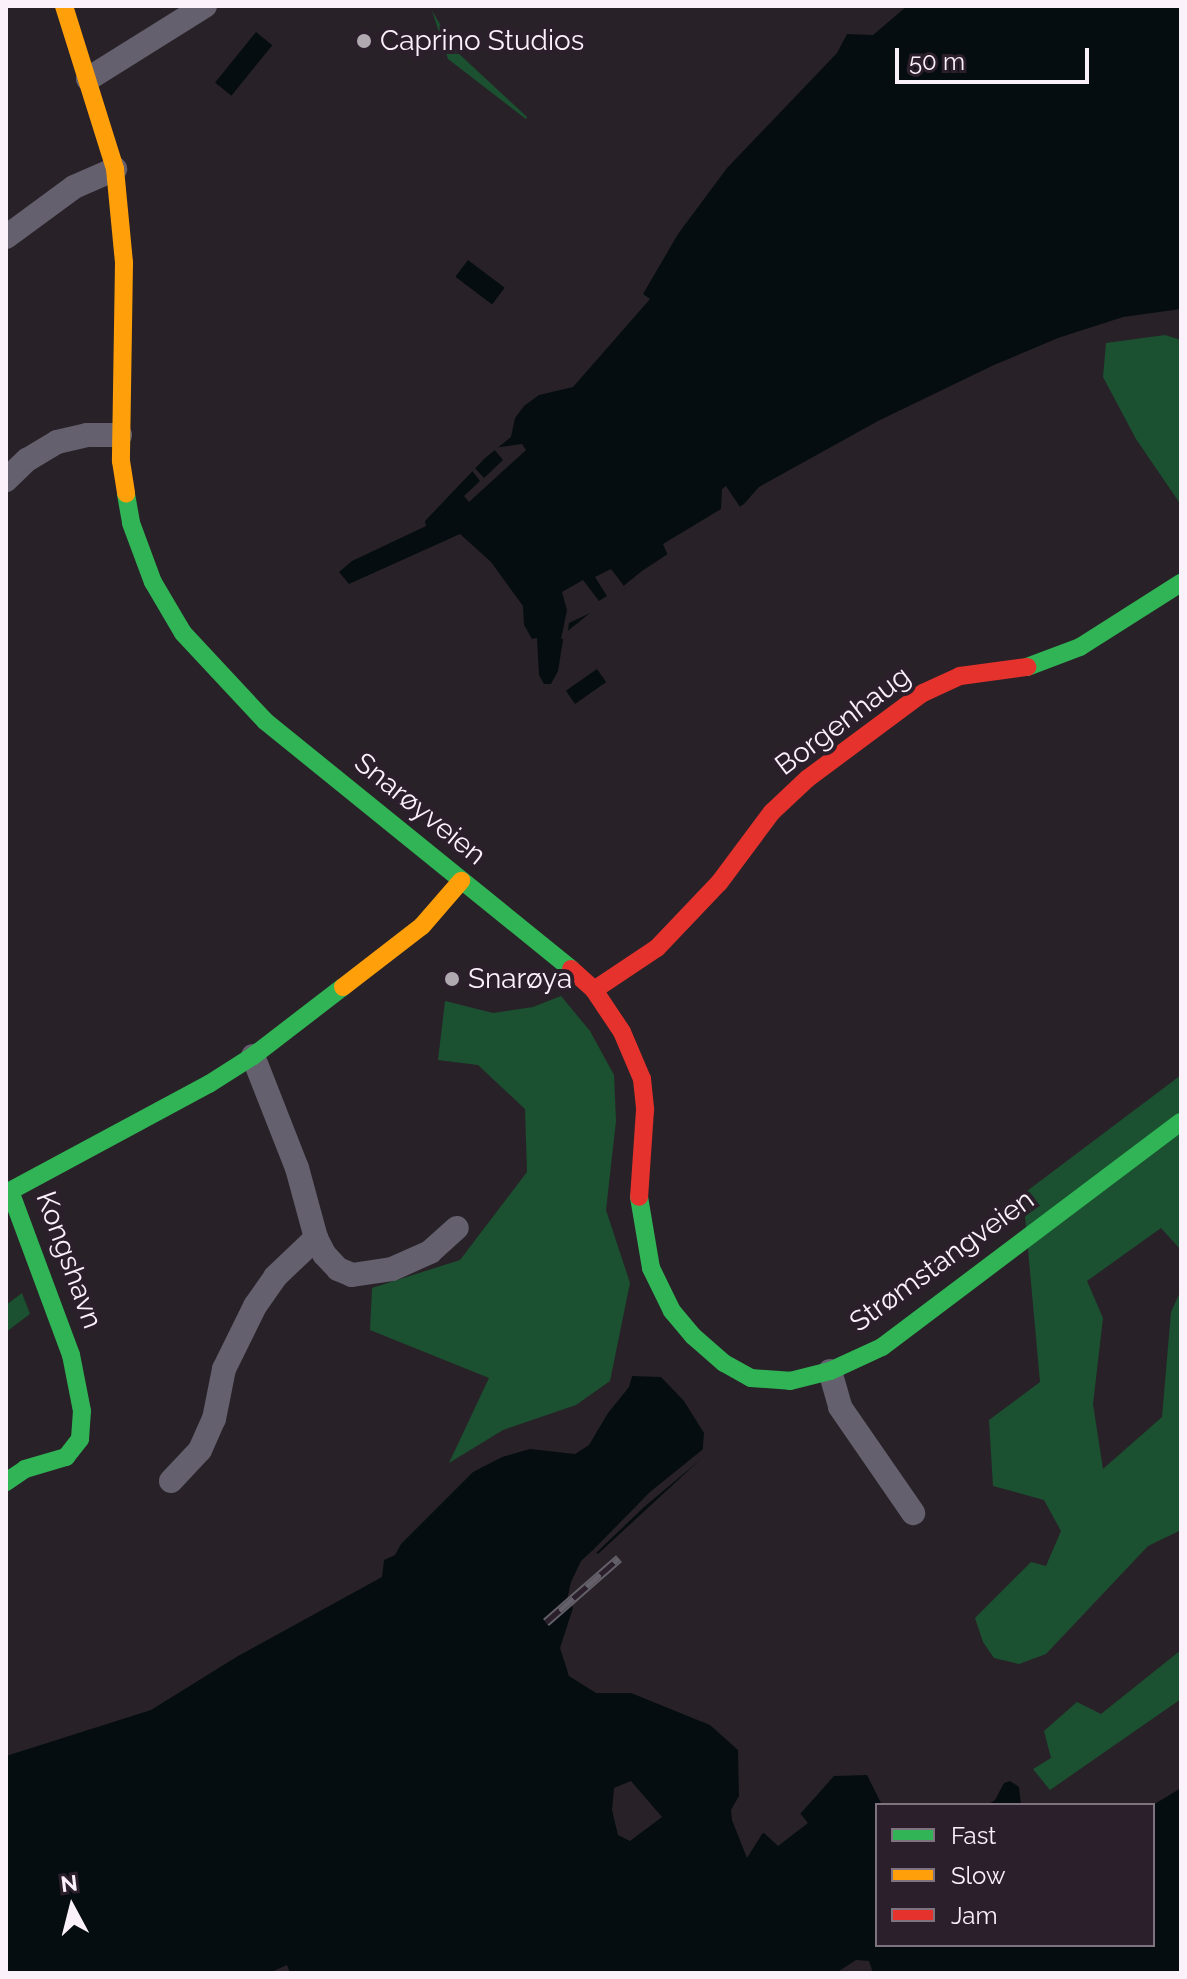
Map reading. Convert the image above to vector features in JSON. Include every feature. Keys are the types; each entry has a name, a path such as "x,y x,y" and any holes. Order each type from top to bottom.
{"street":[{"name":"Snarøyveien","path":"64,6 115,169 124,263 120,435 131,523 153,582 183,633 236,694 299,751 536,938 594,990 622,1032 642,1079 645,1110 638,1186 643,1236 651,1268 672,1311 693,1336 724,1363 751,1378 790,1381 830,1371"},
{"path":"88,79 205,6"},
{"path":"6,237 74,187 115,169"},
{"path":"6,480 27,460 57,442 87,435 120,435"},
{"name":"Borgenhaug","path":"594,990 657,948 719,883 772,812 807,779 923,693 960,676 1025,667 1080,647 1181,583"},
{"name":"Kongshavn","path":"6,1482 25,1469 66,1457 80,1439 82,1411 71,1355 10,1191 209,1084 253,1056 422,926 461,881"},
{"path":"253,1056 297,1168 316,1238 324,1254 338,1269 352,1275 392,1269 430,1252 457,1228"},
{"name":"Strømstangveien","path":"830,1371 882,1347 1181,1122"},
{"path":"171,1481 200,1450 214,1419 224,1369 255,1306 275,1277 316,1238"},
{"path":"830,1371 840,1407 913,1513"}],"green space":[{"path":"432,11 457,52 526,119 448,59"},
{"path":"1165,335 1181,340 1181,505 1136,439 1103,377 1106,343"},
{"path":"561,996 590,1031 614,1075 616,1121 606,1210 630,1283 610,1381 576,1405 503,1430 449,1463 489,1378 370,1330 372,1288 460,1260 527,1172 525,1109 478,1065 438,1060 445,1001 493,1013 533,1007"},
{"path":"1181,1075 1181,1250 1161,1228 1087,1281 1103,1318 1093,1404 1103,1469 1162,1417 1171,1312 1181,1290 1181,1530 1148,1546 1046,1654 1019,1664 994,1658 983,1642 975,1618 1031,1562 1046,1566 1061,1531 1044,1500 993,1486 989,1420 1040,1382 1023,1194"},
{"path":"22,1293 30,1314 6,1332 6,1305"},
{"path":"1181,1650 1181,1699 1050,1790 1033,1769 1051,1758 1044,1731 1077,1702 1101,1714"}],"shaded area":[{"path":"907,6 1181,6 1181,309 1123,317 1058,338 878,421 759,487 744,504 642,571 564,634 558,671 551,684 544,684 539,675 537,638 532,639 524,625 523,606 491,562 460,534 349,584 339,572 352,561 426,526 425,521 485,458 511,437 515,418 524,406 539,395 573,387 650,299 643,294 678,234 727,168 837,53 847,34 873,35"},
{"path":"256,32 272,45 231,96 215,83"},
{"path":"468,260 505,288 492,304 455,277"},
{"path":"597,669 606,682 575,704 566,691"},
{"path":"632,1376 661,1377 684,1401 704,1433 702,1458 598,1554 593,1550 581,1561 571,1582 567,1600 573,1608 560,1648 569,1676 596,1693 631,1693 710,1725 738,1750 739,1796 731,1810 747,1858 762,1834 801,1813 834,1776 867,1775 881,1803 875,1803 875,1947 1155,1947 1155,1804 1181,1788 1181,1973 873,1973 869,1961 856,1960 836,1973 290,1973 287,1965 269,1973 6,1973 6,1756 151,1710 238,1656 382,1577 384,1560 395,1555 401,1544 473,1472 502,1457 530,1449 575,1454 589,1445 608,1413 629,1387","holes":["631,1781 662,1817 630,1841 618,1835 612,1810 614,1788"]},
{"path":"1010,1781 1019,1787 1021,1803 990,1803 1004,1783"}],"pier":[{"path":"522,444 526,450 469,502 464,496 480,481 470,468 473,466 484,478 503,460 493,448"},
{"path":"726,486 742,510 669,558 663,544 721,509 722,489"},
{"path":"611,569 627,590 607,605 569,623 567,638 561,639 567,610 562,592 583,580 599,601 607,596 595,577"},
{"path":"707,1446 706,1455 644,1507 596,1553 593,1550 650,1492"},
{"path":"794,1812 800,1813 808,1823 778,1846 763,1832"}],"railway":[{"path":"546,1622 619,1558"}],"traffic: fast":[{"path":"126,494 131,523 153,582 183,633 265,721 571,969"},
{"path":"1027,667 1080,647 1181,583"},
{"path":"6,1482 25,1469 66,1457 80,1439 82,1411 71,1355 10,1191 209,1084 253,1056 343,987"},
{"path":"639,1197 651,1268 672,1311 693,1336 724,1363 751,1378 790,1381 830,1371 882,1347 1181,1122"}],"traffic: slow":[{"path":"64,6 115,169 124,263 121,461 126,494"},
{"path":"343,987 422,926 461,881"}],"traffic: jam":[{"path":"594,990 657,948 719,883 772,812 807,779 923,693 960,676 1027,667"},
{"path":"571,969 594,990 622,1032 642,1079 645,1110 639,1197"}],"place":[{"name":"Caprino Studios","path":"364,41"},
{"name":"Snarøya","path":"452,979"}]}
